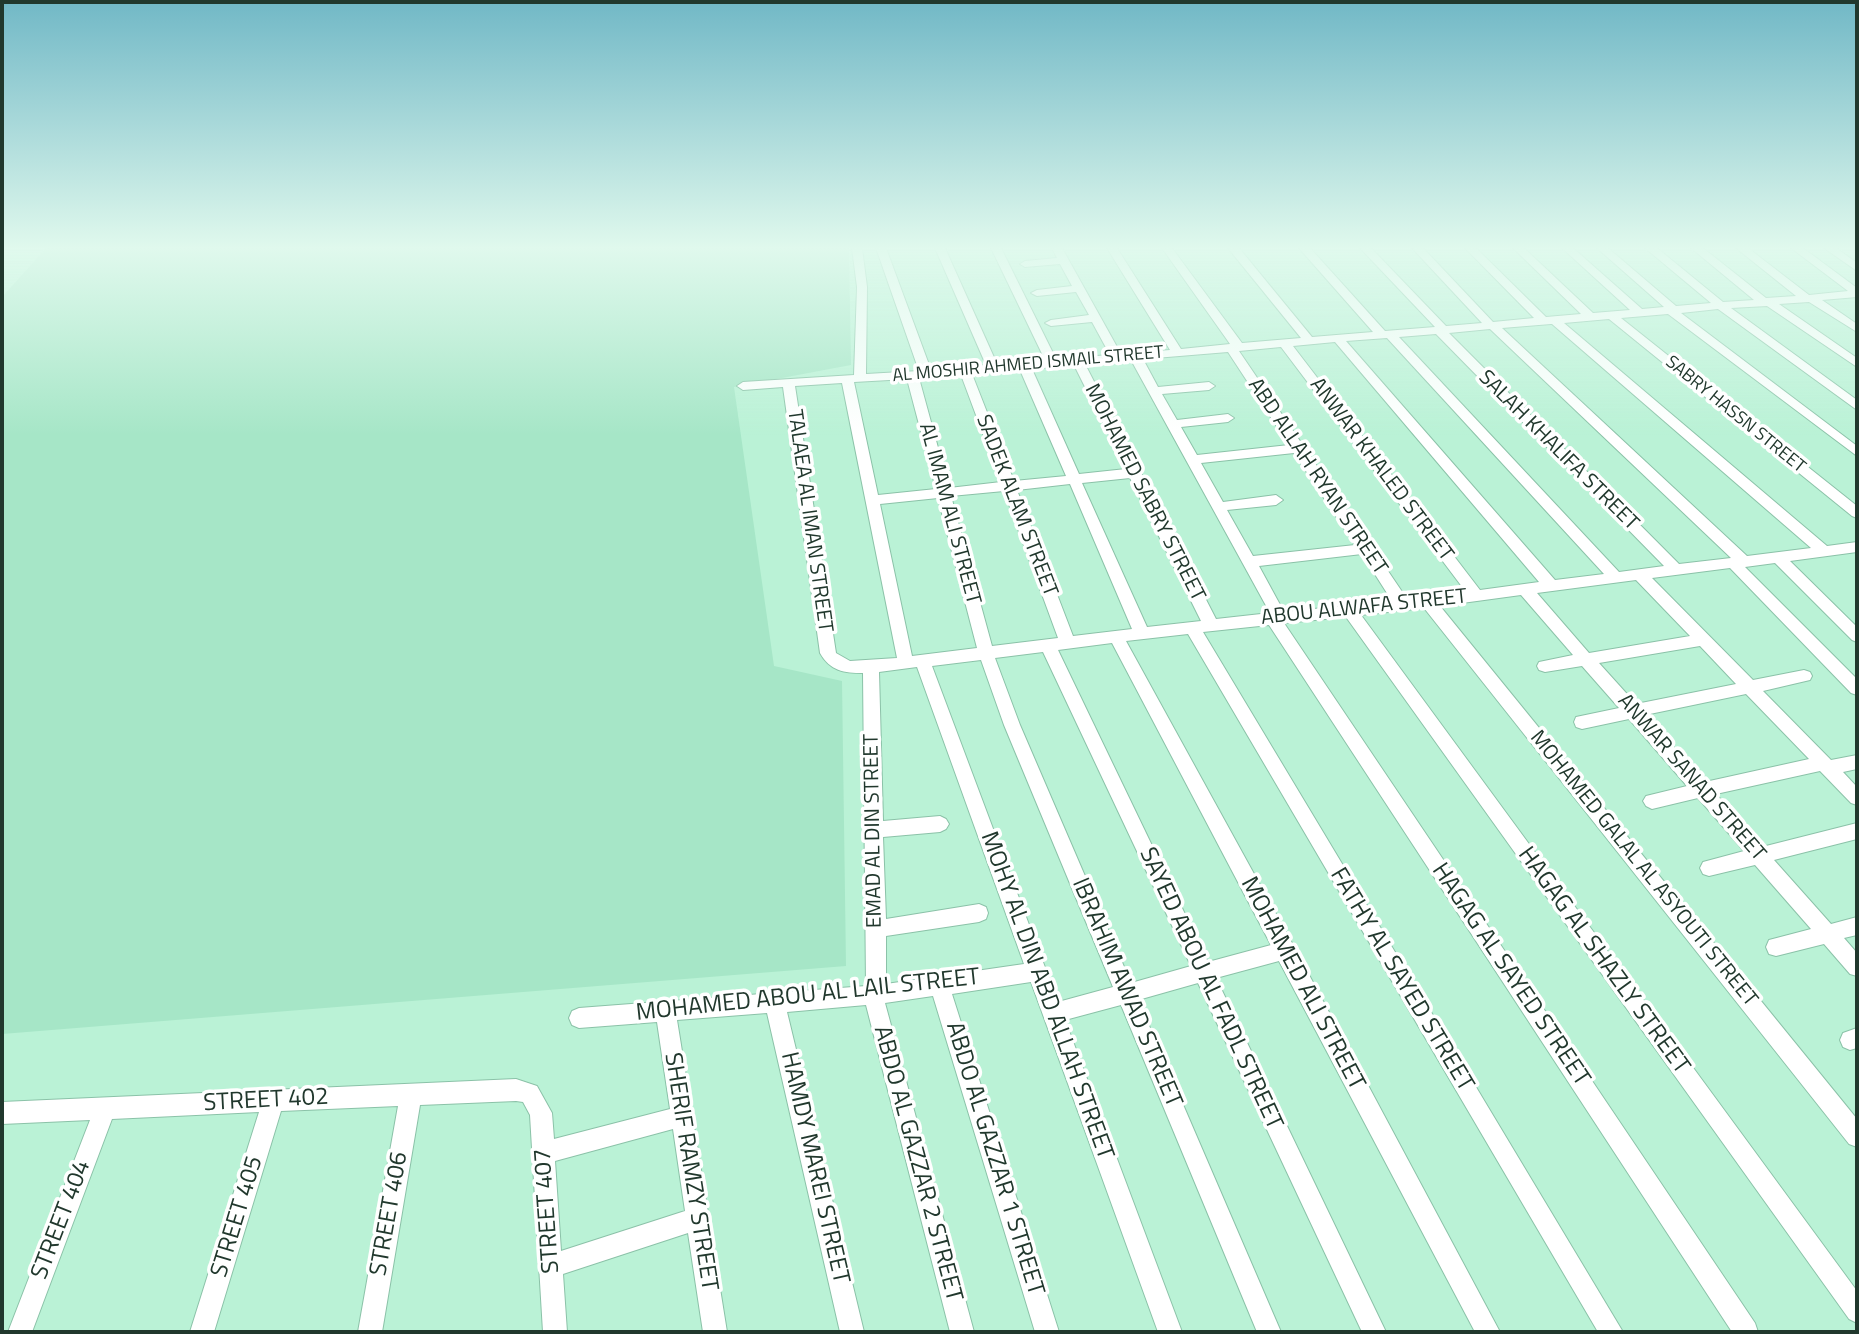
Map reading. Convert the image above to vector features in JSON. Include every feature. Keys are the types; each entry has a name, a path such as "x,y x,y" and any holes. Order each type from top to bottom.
{"street":[{"name":"MOHY AL DIN ABD ALLAH STREET","path":"860,310 853,379 872,500 914,662 1037,972 1170,1332"},
{"name":"AL IMAM ALI STREET","path":"900,310 919,374 944,494 986,653"},
{"path":"967,310 993,368"},
{"path":"1026,310 1052,363"},
{"path":"1092,310 1118,358"},
{"path":"1151,310 1178,353"},
{"name":"ABD ALLAH RYAN STREET","path":"1209,310 1403,605"},
{"path":"1284,310 1310,342"},
{"path":"1363,310 1616,578"},
{"name":"SALAH KHALIFA STREET","path":"1424,310 1676,570"},
{"path":"1477,310 1738,562 1857,689"},
{"path":"1537,310 1824,551"},
{"path":"1583,310 1591,318"},
{"path":"1637,310 1641,314"},
{"name":"AL MOSHIR AHMED ISMAIL STREET","path":"743,386 1118,358 1683,310"},
{"path":"1726,310 1857,406"},
{"path":"1779,310 1857,363"},
{"path":"1828,310 1857,329"},
{"path":"1674,311 1857,452"},
{"name":"SABRY HASSN STREET","path":"1613,317 1857,513"},
{"path":"1051,323 1096,318"},
{"path":"1338,339 1551,586"},
{"name":"ANWAR KHALED STREET","path":"1285,344 1477,596"},
{"name":"HAGAG AL SAYED STREET","path":"1135,356 1249,562 1276,618 1746,1332"},
{"name":"MOHAMED SABRY STREET","path":"1077,361 1134,473 1201,626"},
{"path":"1024,365 1142,634"},
{"name":"SADEK ALAM STREET","path":"965,370 1009,487 1058,644"},
{"name":"TALAEA AL IMAN STREET","path":"788,383 828,653 839,665 871,667"},
{"path":"1155,391 1209,386"},
{"path":"1172,424 1228,418"},
{"path":"1194,460 1300,448"},
{"path":"872,500 1134,473"},
{"path":"1218,507 1276,500"},
{"path":"1249,562 1366,549"},
{"name":"ABOU ALWAFA STREET","path":"871,667 1201,626 1428,602 1824,551 1853,552"},
{"path":"1778,557 1857,636"},
{"path":"1640,575 1857,798"},
{"name":"ANWAR SANAD STREET","path":"1525,590 1857,967"},
{"name":"MOHAMED GALAL AL ASYOUTI STREET","path":"1428,602 1857,1136"},
{"name":"HAGAG AL SHAZLY STREET","path":"1349,610 1857,1311"},
{"name":"FATHY AL SAYED STREET","path":"1201,626 1611,1332"},
{"name":"MOHAMED ALI STREET","path":"1116,637 1488,1332"},
{"path":"1545,666 1703,640"},
{"name":"SAYED ABOU AL FADL STREET","path":"1058,644 1203,975 1374,1332"},
{"name":"IBRAHIM AWAD STREET","path":"986,653 1013,725 1269,1332"},
{"name":"EMAD AL DIN STREET","path":"871,667 876,929 874,995"},
{"path":"1582,722 1804,676"},
{"path":"1652,802 1702,790 1857,762"},
{"path":"874,830 940,824"},
{"path":"1709,868 1857,831"},
{"path":"876,929 979,913"},
{"path":"1776,947 1857,926"},
{"path":"1052,1014 1127,996 1284,950"},
{"name":"MOHAMED ABOU AL LAIL STREET","path":"579,1018 874,995 1037,972"},
{"name":"ABDO AL GAZZAR 1 STREET","path":"940,986 1047,1332"},
{"name":"ABDO AL GAZZAR 2 STREET","path":"874,995 962,1332"},
{"name":"HAMDY MAREI STREET","path":"775,1003 852,1332"},
{"name":"SHERIF RAMZY STREET","path":"665,1011 698,1218 711,1331"},
{"name":"STREET 402","path":"2,1113 516,1090 530,1093"},
{"name":"STREET 407","path":"530,1093 541,1112 555,1332"},
{"name":"STREET 406","path":"370,1332 411,1095"},
{"name":"STREET 405","path":"202,1332 273,1101"},
{"name":"STREET 404","path":"20,1332 105,1108"},
{"path":"544,1153 682,1116"},
{"path":"551,1266 698,1218"}],"shaded area":[{"path":"2,310 850,310 851,365 734,387 774,666 842,681 846,966 2,1034"}]}
